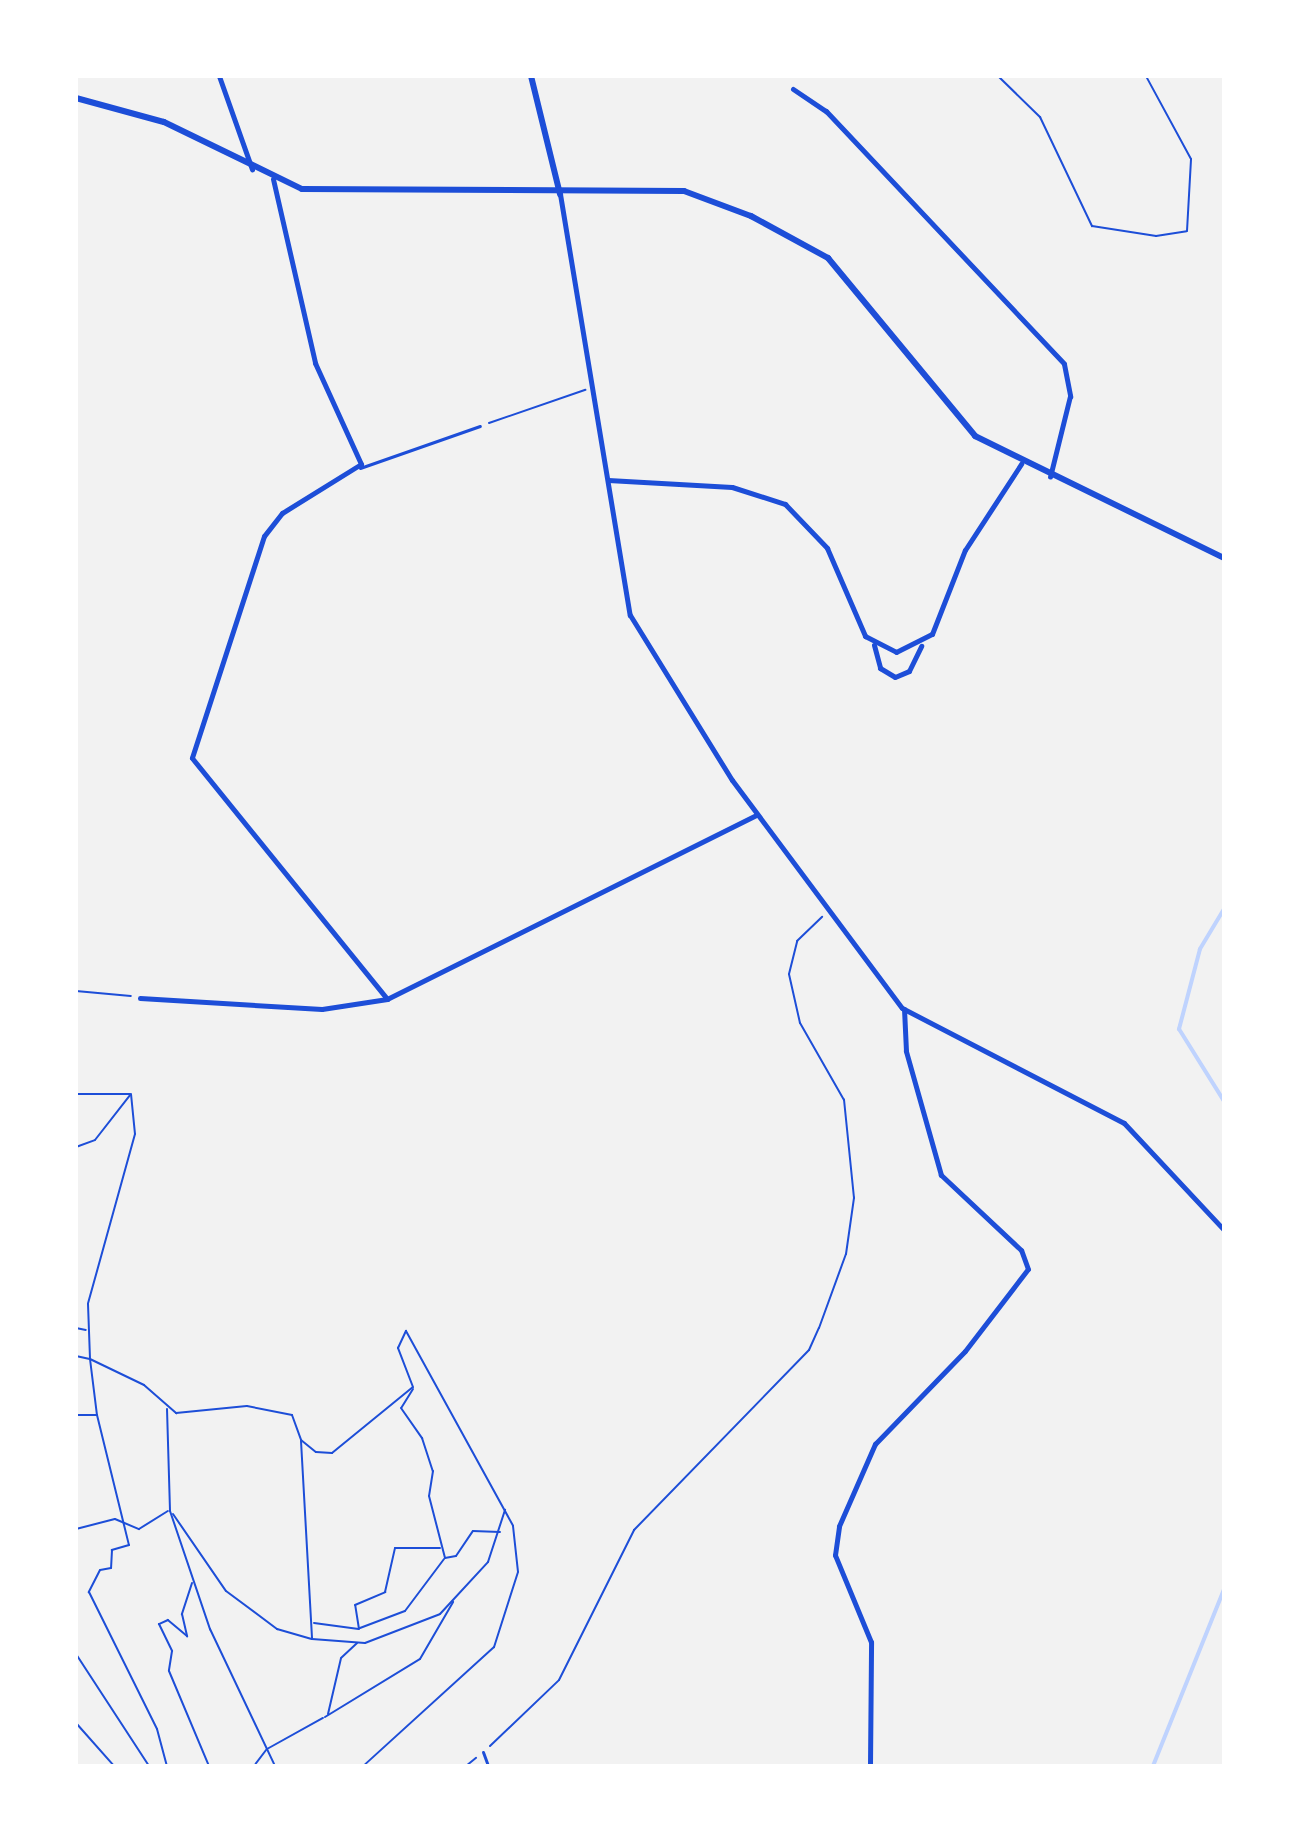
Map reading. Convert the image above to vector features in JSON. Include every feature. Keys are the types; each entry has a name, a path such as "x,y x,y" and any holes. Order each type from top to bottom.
{"street":[{"path":"219,76 252,169"},
{"path":"531,76 560,194 632,620 756,815 826,914 904,1009 1124,1123 1224,1230"},
{"path":"793,89 826,111 1064,364 1070,396 1050,477"},
{"path":"76,98 164,122 273,179 324,191 560,194 684,191 751,216 828,258 957,419 1021,464 1224,558"},
{"path":"273,179 313,355 360,468 282,513 264,536 192,758 387,999"},
{"path":"608,480 732,487 785,504 820,536 874,645 880,668 895,677 909,671 921,645 937,626 965,550 1021,464"},
{"path":"874,645 896,652 921,645"},
{"path":"140,998 322,1009 387,999 756,815"},
{"path":"870,1766 871,1642 837,1563 836,1537 875,1444 965,1351 1028,1269 1021,1250 941,1175 906,1051 904,1009"}],"lane":[{"path":"360,468 480,426"},
{"path":"483,1752 488,1766"}],"path":[{"path":"998,76 1040,117 1092,226 1156,236 1187,231 1191,159 1146,76"},
{"path":"480,426 593,388"},
{"path":"466,1766 559,1680 634,1530 809,1350 819,1328 853,1221 850,1122 800,1023 789,974 797,941 826,914"},
{"path":"76,991 140,998"},
{"path":"76,1094 131,1094"},
{"path":"76,1147 95,1140 131,1094"},
{"path":"131,1094 135,1134 108,1214 86,1330 97,1415 126,1519 129,1545 112,1550 113,1565 100,1570 89,1592 157,1729 167,1766"},
{"path":"76,1328 86,1330"},
{"path":"363,1766 494,1647 518,1572 505,1509 406,1331 398,1348 413,1387"},
{"path":"76,1356 90,1359 144,1385 167,1406 187,1414 247,1406 274,1410 298,1421 312,1639"},
{"path":"301,1440 316,1452 332,1453 413,1387"},
{"path":"413,1387 401,1408 433,1471 429,1496 445,1558"},
{"path":"167,1406 170,1511 193,1582 275,1766"},
{"path":"76,1415 97,1415"},
{"path":"170,1511 226,1591 277,1629 312,1639 358,1643 423,1623 453,1601 488,1562 502,1533 505,1509"},
{"path":"76,1529 126,1519 139,1529 170,1511"},
{"path":"312,1623 359,1629 405,1611 445,1558 456,1556 473,1531 502,1533"},
{"path":"359,1629 355,1605 385,1592 395,1548 441,1547"},
{"path":"193,1582 182,1614 187,1636 168,1620 159,1624 172,1651 169,1671 209,1766"},
{"path":"254,1766 267,1749 420,1659 453,1601"},
{"path":"325,1717 341,1683 341,1658 358,1643"},
{"path":"76,1654 149,1766"},
{"path":"76,1723 114,1766"}],"waterway":[{"path":"1224,909 1200,949 1179,1029 1224,1101"},
{"path":"1153,1766 1224,1589"}]}
